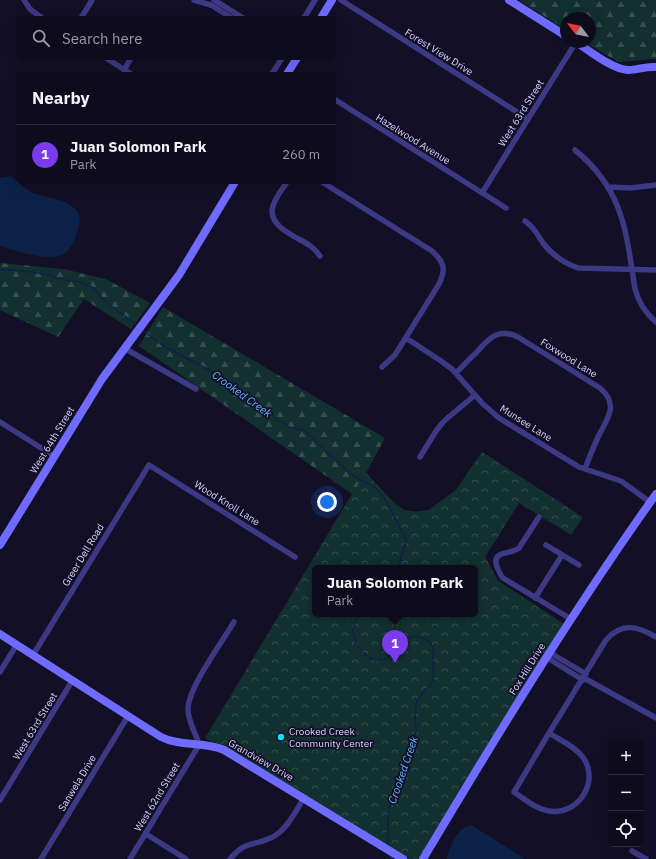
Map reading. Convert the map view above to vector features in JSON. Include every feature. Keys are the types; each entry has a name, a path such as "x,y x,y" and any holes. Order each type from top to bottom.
{"street":[{"path":"82,16 92,0"},
{"path":"194,0 211,6 228,16"},
{"path":"214,0 240,16"},
{"path":"305,16 315,0"},
{"path":"322,16 332,0"},
{"name":"Forest View Drive","path":"341,0 528,119"},
{"path":"509,0 560,32"},
{"path":"25,2 31,11 39,16"},
{"name":"West 63rd Street","path":"482,193 572,48"},
{"path":"586,48 620,69 630,70 646,66 656,67"},
{"path":"115,60 128,72"},
{"path":"124,70 130,60"},
{"path":"273,72 281,60"},
{"path":"290,72 294,60"},
{"name":"Hazelwood Avenue","path":"336,101 506,208"},
{"path":"576,150 595,168 609,187 619,208 624,224 638,297 647,313 656,322"},
{"name":"West 64th Street","path":"0,545 102,378 179,275 234,184"},
{"path":"286,184 272,208 273,216 277,223 310,246 320,256"},
{"path":"325,184 432,251 443,265 444,274 439,284 395,355 382,367"},
{"path":"609,187 630,188 656,185"},
{"path":"526,220 536,231 549,250 559,259 578,268 656,270"},
{"name":"Foxwood Lane","path":"456,373 490,338 499,334 509,334 518,337 600,388 608,399 610,413 585,469"},
{"name":"Munsee Lane","path":"406,338 444,362 456,373 487,409 502,420 585,469 619,480 650,502"},
{"path":"124,348 196,389"},
{"path":"420,457 444,421 475,395"},
{"path":"0,422 54,456"},
{"name":"Wood Knoll Lane","path":"149,464 296,557"},
{"name":"Greer Dell Road","path":"33,655 149,464"},
{"name":"Fox Hill Drive","path":"423,859 548,655 607,564 656,494"},
{"path":"539,517 518,549 498,555 495,560 502,577 571,619"},
{"path":"546,545 579,565"},
{"path":"535,598 562,555"},
{"path":"200,745 188,716 190,695 234,622"},
{"path":"549,733 578,752 585,761 588,769 589,781 585,793 575,805 562,811 549,811 541,809 514,792 549,733 585,677 606,640 617,631 634,627 646,631 656,637"},
{"name":"Grandview Drive","path":"0,634 167,740 180,743 212,746 224,750 403,858"},
{"path":"0,672 17,644"},
{"path":"548,655 656,718"},
{"name":"West 63rd Street","path":"0,800 72,681"},
{"name":"Sanwela Drive","path":"41,859 128,716"},
{"name":"West 62nd Street","path":"130,859 200,745"},
{"path":"230,859 243,847 271,837 282,830 289,823 304,798"},
{"path":"146,834 186,859"},
{"path":"632,851 646,859"}],"green space":[{"path":"519,0 656,0 656,59 618,62 595,48 596,12 560,12 560,26"},
{"path":"0,263 63,269 106,279 150,303 131,329 84,299 58,337 0,310"},
{"path":"163,307 385,438 366,473 395,504 404,510 416,512 429,510 456,490 482,452 531,484 485,557 498,581 564,624 416,859 409,859 277,780 268,634 352,494 139,346"},
{"path":"482,452 583,517 571,535 519,503 485,557 498,581 564,624 520,691 420,859 408,858 205,738 365,473 395,504 404,510 416,512 429,510 456,490"}],"water":[{"path":"11,176 16,181 16,184 20,184 30,192 70,205 77,211 79,214 80,223 70,249 59,256 43,257 0,246 0,178"},
{"path":"471,825 525,859 447,859 450,847 457,835 463,828"}],"waterway":[{"name":"Crooked Creek","path":"0,270 16,270 45,274 59,279 80,282 92,287 107,303 137,325"},
{"name":"Crooked Creek","path":"141,329 162,345 220,376 242,395 289,427 305,431 347,471 378,490 386,501 405,537 406,541 399,565"},
{"name":"Crooked Creek","path":"358,617 353,627 356,642 360,649 372,659 380,660 387,658 399,643 405,639 416,636 427,640 431,644 433,651 433,679 417,701 415,714 416,732 412,739 409,752 395,786 391,801 388,829 389,847"},
{"name":"Crooked Creek","path":"390,855 391,859"}],"place":[{"name":"Juan Solomon Park","path":"395,663"},
{"name":"Crooked Creek Community Center","path":"281,737"}]}
